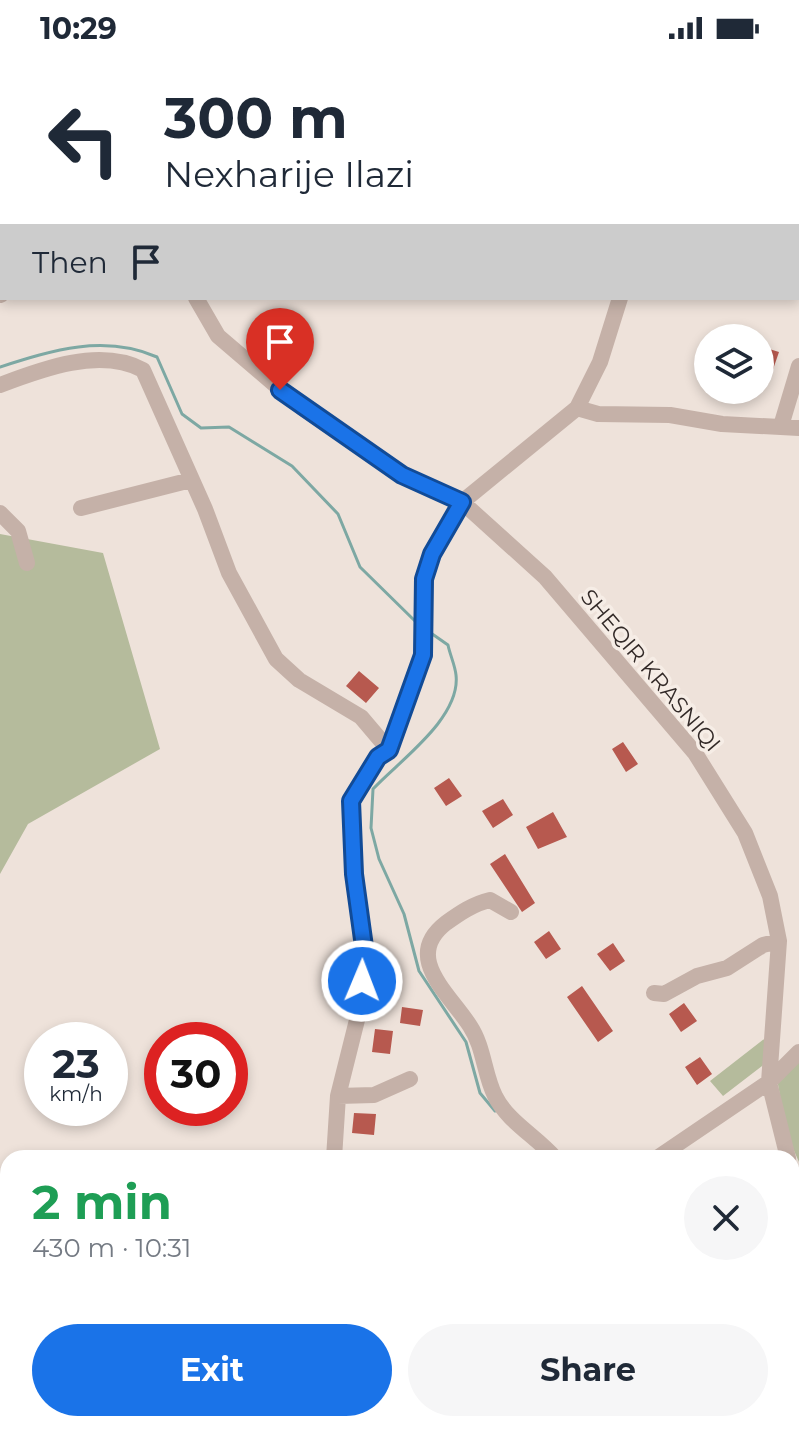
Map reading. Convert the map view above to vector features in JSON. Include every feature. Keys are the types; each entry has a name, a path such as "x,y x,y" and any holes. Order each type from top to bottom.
{"street":[{"name":"SHEQIR KRASNIQI","path":"197,300 218,336 301,407 402,475 462,502 545,577 695,753 745,833 770,896 779,941 769,1082 786,1150"},
{"path":"335,1150 338,1096 360,1008 365,954 354,874 351,801 378,757 389,750 423,655 424,579 432,554 462,502 577,408 600,362 619,300"},
{"path":"0,385 63,364 129,363 143,370 229,573 276,659 299,680 361,717 389,750"},
{"path":"781,426 799,366"},
{"path":"577,408 598,414 670,415 722,424 799,428"},
{"path":"81,508 191,480"},
{"path":"0,513 18,531 27,563"},
{"path":"511,912 490,900 478,903 434,932 427,944 427,961 472,1028 494,1095 507,1114 546,1150"},
{"path":"654,993 664,994 697,976 727,968 763,945 779,941"},
{"path":"669,1150 769,1082 799,1052"},
{"path":"338,1096 374,1095 410,1079"}],"green space":[{"path":"0,534 103,553 160,749 28,824 0,874"},
{"path":"768,1036 766,1063 723,1096 710,1081"},
{"path":"799,1058 799,1150 794,1150 787,1135 777,1079"}],"building":[{"path":"774,350 779,352 774,367"},
{"path":"359,671 379,688 366,703 346,686"},
{"path":"623,742 638,764 626,772 612,749"},
{"path":"449,778 462,796 446,806 434,788"},
{"path":"503,799 513,815 493,828 482,811"},
{"path":"553,812 567,837 538,849 526,827"},
{"path":"505,854 535,903 522,912 490,864"},
{"path":"549,931 561,949 546,959 534,942"},
{"path":"613,943 625,961 610,971 597,954"},
{"path":"582,986 613,1031 598,1042 567,997"},
{"path":"684,1003 697,1021 681,1032 669,1014"},
{"path":"402,1007 423,1010 420,1026 400,1023"},
{"path":"375,1029 393,1031 390,1054 372,1052"},
{"path":"700,1057 712,1074 697,1085 685,1067"},
{"path":"354,1113 376,1114 374,1135 352,1133"}],"waterway":[{"path":"0,367 78,347 118,346 157,357 182,414 201,428 229,427 292,466 338,514 360,567 416,622"},
{"path":"428,631 448,645 456,675 455,691 439,723 373,789 371,828 379,859 404,914 419,971 466,1042 480,1093 495,1111"}],"route":[{"path":"280,390 402,475 462,502 432,554 424,579 423,655 389,750 378,757 351,801 354,874 365,954 362,981"}]}
